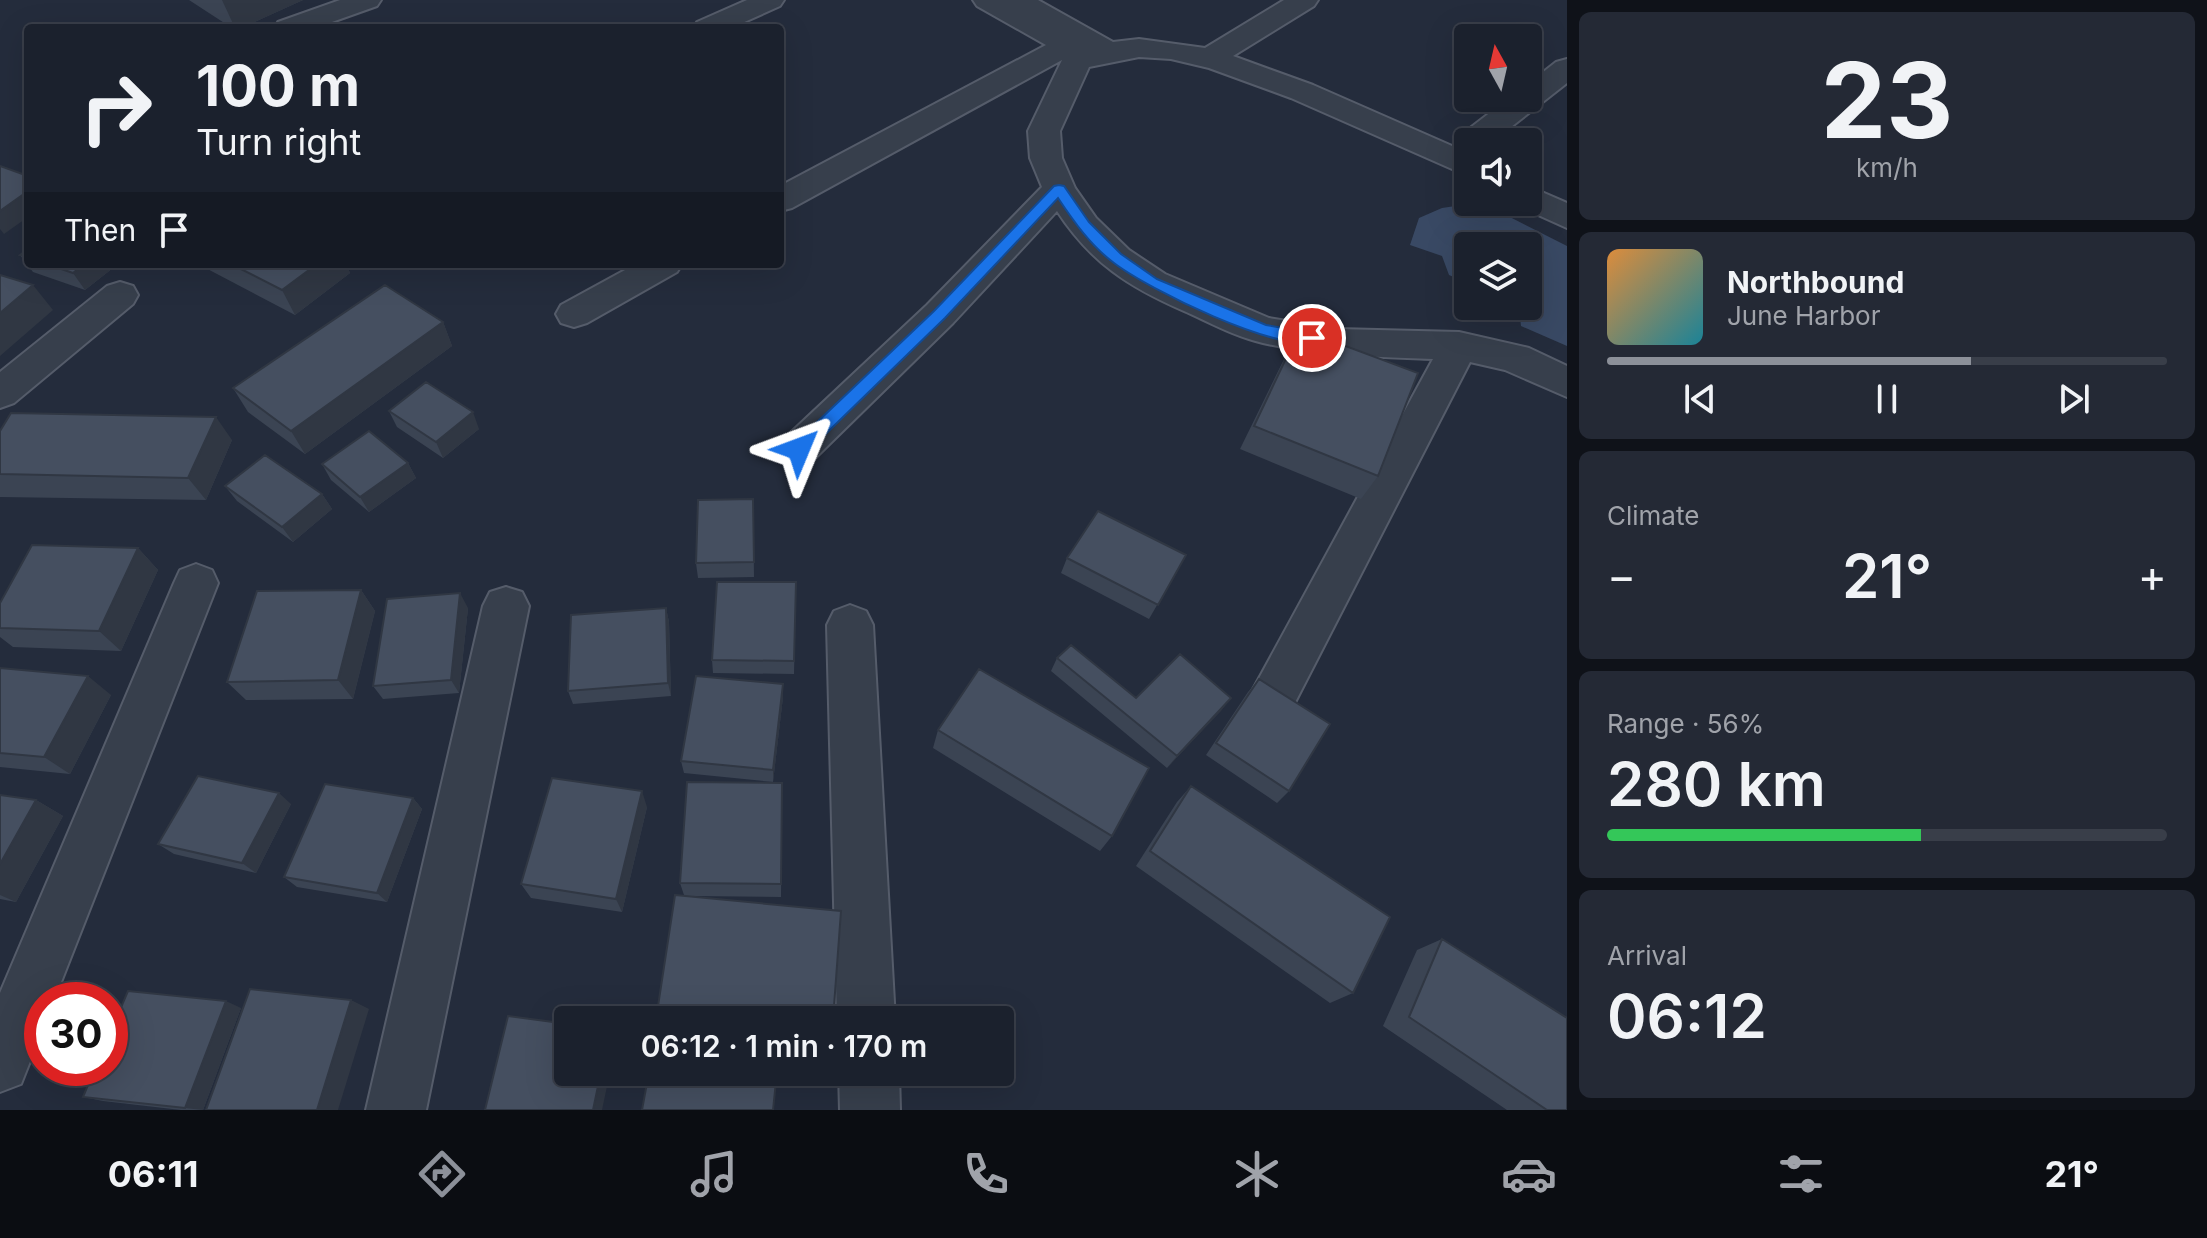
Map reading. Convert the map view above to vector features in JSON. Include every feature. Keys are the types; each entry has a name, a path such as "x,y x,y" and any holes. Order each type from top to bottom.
{"street":[{"path":"299,24 367,0"},
{"path":"716,24 770,0"},
{"path":"987,0 1085,51"},
{"path":"1017,0 1085,51"},
{"path":"1208,59 1304,0"},
{"path":"784,198 1085,51 1149,48 1208,59 1283,83 1454,149"},
{"path":"1085,51 1044,131 1046,158 1059,189 1084,226 1116,258 1152,283 1263,330 1337,342 1459,346 1515,358 1567,383"},
{"path":"1495,128 1567,68"},
{"path":"799,449 940,314 1059,189"},
{"path":"1542,204 1567,217"},
{"path":"574,314 657,268"},
{"path":"0,393 120,295"},
{"path":"1269,704 1459,346"},
{"path":"0,1063 196,583"},
{"path":"396,1110 506,606"},
{"path":"850,625 865,1006"},
{"path":"869,1086 870,1110"}],"water":[{"path":"1454,206 1454,216 1508,216 1539,232 1454,232 1454,277 1449,275 1442,256 1410,245 1419,218"},
{"path":"1542,233 1567,246 1567,346 1521,326 1520,320 1542,320"}],"building":[{"path":"0,166 24,175 24,194 0,211"},
{"path":"59,268 79,268 73,273"},
{"path":"239,268 312,268 282,290"},
{"path":"0,275 33,285 0,313"},
{"path":"385,285 443,322 291,431 233,388"},
{"path":"1300,329 1418,373 1378,476 1254,426"},
{"path":"426,382 473,412 436,442 389,411"},
{"path":"11,413 216,417 188,478 0,474 0,431"},
{"path":"369,431 408,463 360,497 322,464"},
{"path":"265,455 322,494 282,527 225,486"},
{"path":"753,499 754,562 696,563 698,500"},
{"path":"1098,511 1186,555 1158,605 1067,558"},
{"path":"32,545 138,548 99,631 0,628 0,603"},
{"path":"717,582 796,582 794,661 712,660"},
{"path":"361,590 338,680 227,682 257,591"},
{"path":"460,593 451,680 373,686 387,599"},
{"path":"666,608 668,683 568,691 571,615"},
{"path":"1071,645 1136,698 1180,654 1231,698 1177,756 1057,658"},
{"path":"0,668 88,676 44,757 0,753"},
{"path":"979,669 1149,768 1112,836 938,730"},
{"path":"696,676 783,684 773,770 681,761"},
{"path":"1259,679 1330,724 1289,791 1216,743"},
{"path":"198,776 279,793 242,863 158,844"},
{"path":"552,778 642,791 616,899 521,884"},
{"path":"687,782 782,783 781,884 680,883"},
{"path":"325,784 413,798 377,893 284,877"},
{"path":"1191,786 1390,917 1353,993 1150,851"},
{"path":"0,795 36,800 0,864"},
{"path":"675,895 841,911 834,1006 658,1006"},
{"path":"1442,939 1567,1018 1567,1110 1547,1110 1409,1017"},
{"path":"250,989 351,1000 317,1110 206,1110"},
{"path":"128,991 226,1001 185,1108 83,1097 88,1086 128,1086"},
{"path":"508,1016 554,1022 554,1086 598,1086 593,1110 485,1110"},
{"path":"646,1086 776,1086 773,1110 642,1110"}],"route":[{"path":"799,449 940,314 1059,189 1084,226 1116,258 1152,283 1263,330 1312,338"}]}
